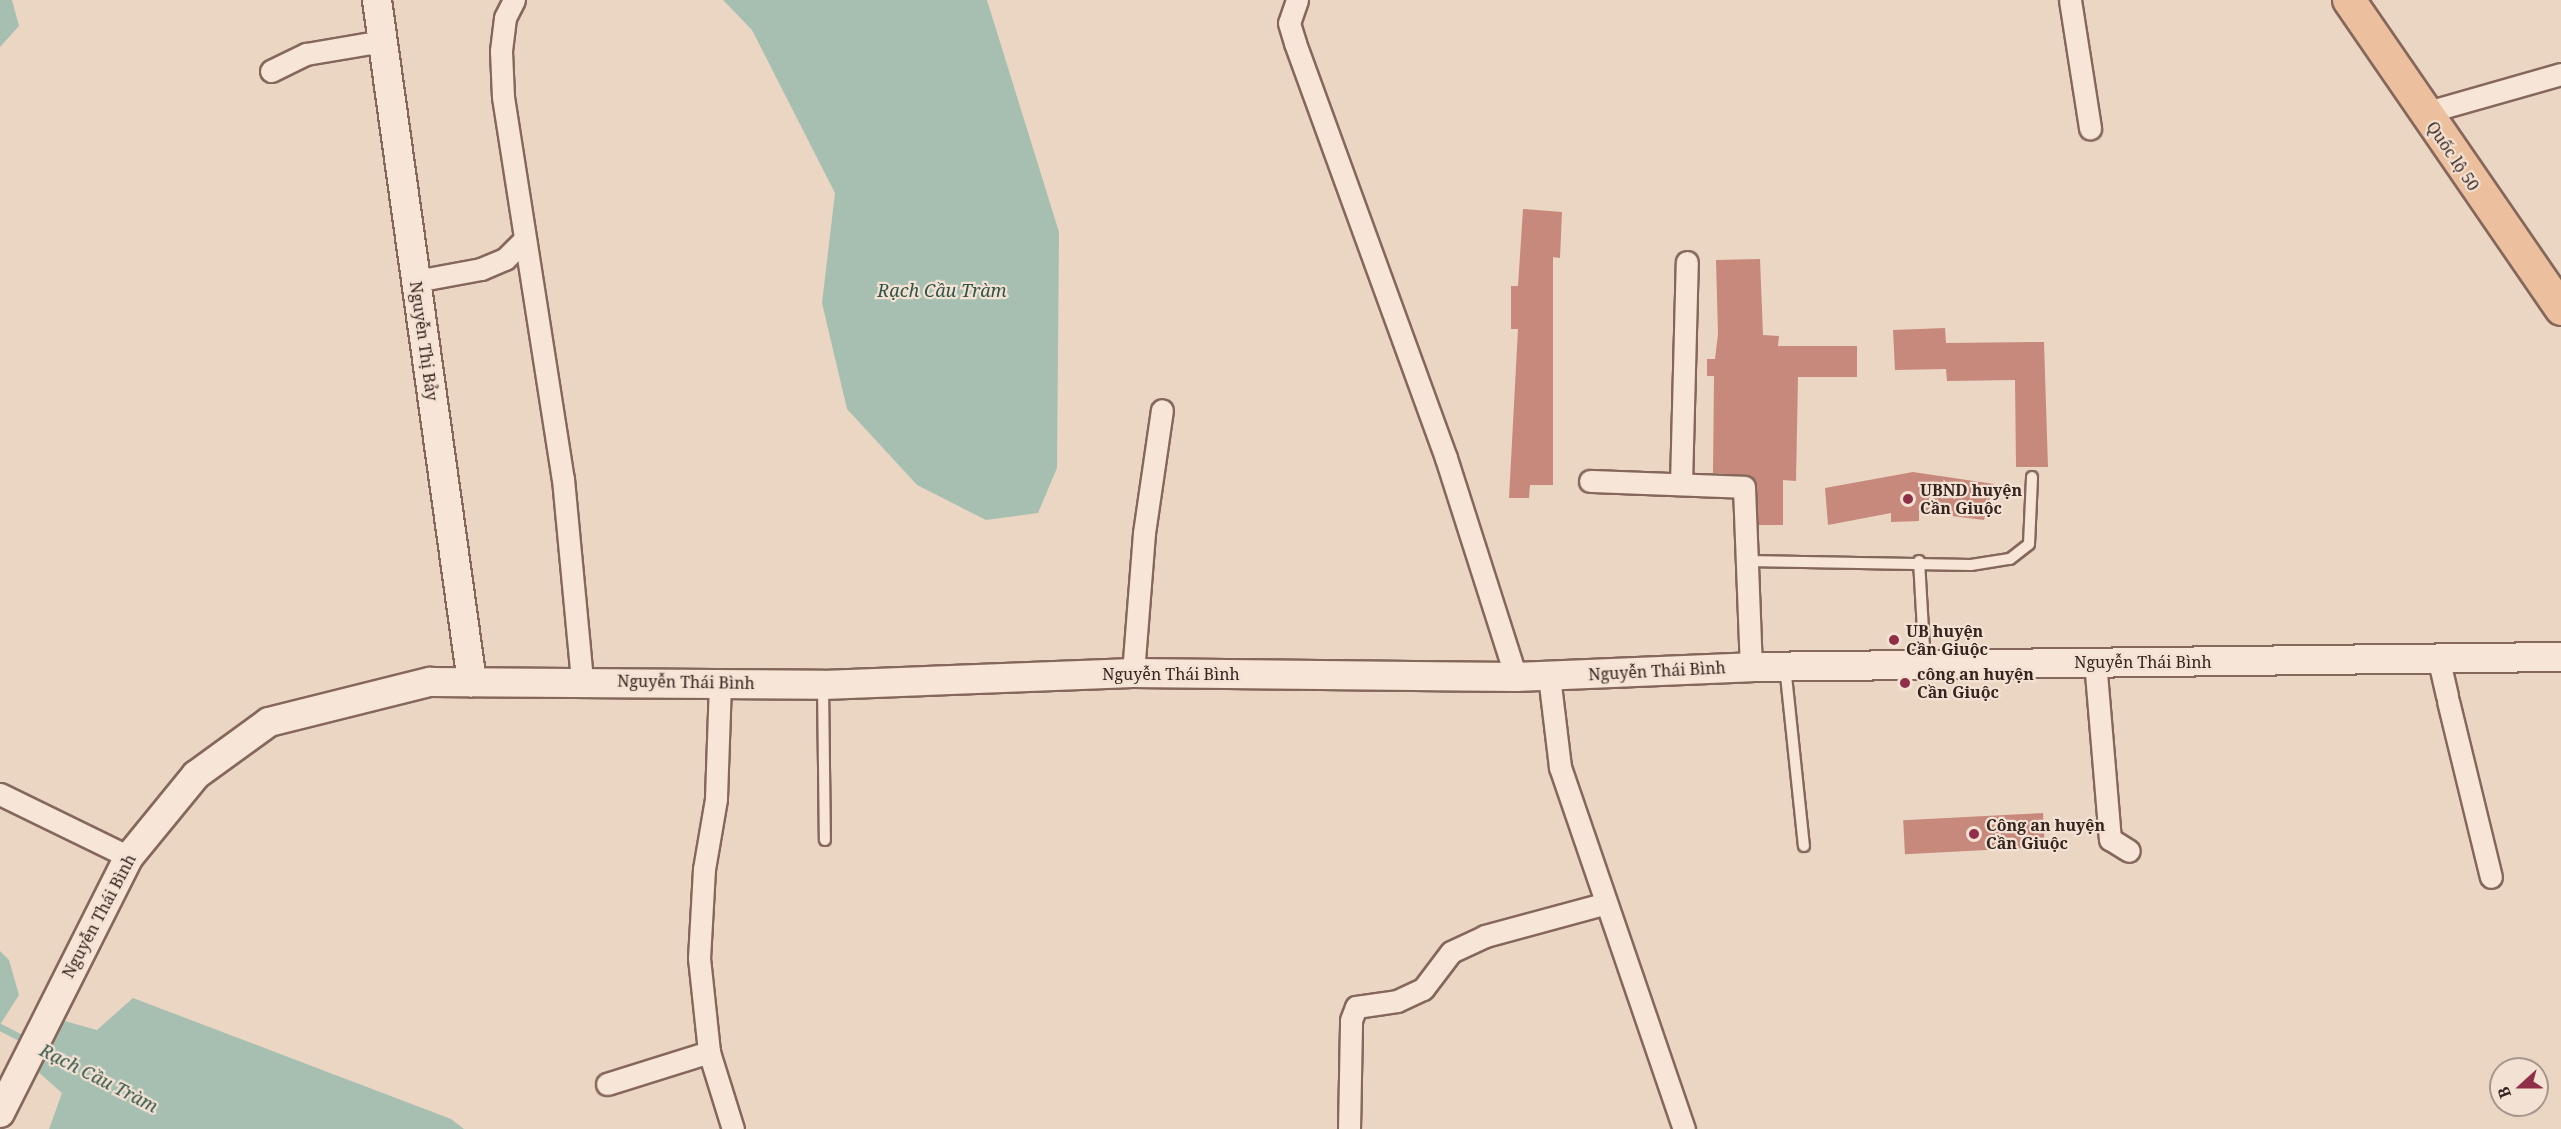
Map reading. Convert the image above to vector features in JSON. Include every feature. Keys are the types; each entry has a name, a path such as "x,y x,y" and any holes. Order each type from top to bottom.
{"main road":[{"name":"Quốc lộ 50","path":"2349,0 2424,113 2561,309"}],"street":[{"name":"Nguyễn Thị Bảy","path":"376,0 472,682"},
{"path":"514,0 505,18 501,51 524,240 563,479 582,681"},
{"path":"1297,0 1289,23 1295,43 1446,458 1516,677"},
{"path":"2070,0 2077,72 2090,128"},
{"path":"271,71 306,54 382,41"},
{"path":"2424,113 2561,74"},
{"path":"416,281 481,269 505,259 524,240"},
{"path":"1682,484 1687,262"},
{"path":"1133,673 1144,534 1162,410"},
{"path":"1590,481 1744,487 1751,667"},
{"name":"Nguyễn Thái Bình","path":"1,1111 98,912 129,857 196,775 269,722 430,682 582,681 823,685 1133,673 1516,677 1785,666 2439,661 2561,657"},
{"path":"2439,661 2491,877"},
{"path":"2094,662 2110,839 2129,851"},
{"path":"1549,676 1560,767 1604,904 1684,1129"},
{"path":"720,683 716,787 704,869 699,957 709,1052 733,1129"},
{"path":"0,794 129,857"},
{"path":"1348,1129 1351,1020 1356,1007 1397,1001 1423,989 1451,952 1485,936 1604,904"},
{"path":"607,1084 709,1052"}],"lane":[{"path":"1747,561 1919,561 1971,565 2025,552 2031,477"},
{"path":"1919,561 1926,664"},
{"path":"1785,666 1804,846"},
{"path":"823,685 825,840"}],"water":[{"path":"0,0 12,0 19,26 0,47"},
{"name":"Rạch Cầu Tràm","path":"723,0 987,0 1059,232 1057,468 1038,513 986,520 917,485 847,409 822,303 835,193 752,30"},
{"name":"Rạch Cầu Tràm","path":"0,951 9,960 19,995 0,1025"},
{"name":"Rạch Cầu Tràm","path":"133,998 451,1119 464,1129 49,1129 62,1093 36,1070 61,1020 97,1030"}],"building":[{"path":"1523,209 1562,212 1560,258 1553,257 1553,485 1530,485 1529,498 1509,498 1518,329 1511,329 1511,286 1518,286"},
{"path":"1760,259 1763,335 1779,336 1778,346 1857,346 1857,377 1798,377 1796,481 1783,480 1783,525 1758,525 1757,487 1751,476 1713,473 1714,376 1707,376 1707,359 1715,359 1718,334 1716,260"},
{"path":"1945,328 1946,343 2044,342 2048,467 2016,467 2015,380 1947,381 1946,369 1895,370 1893,330"},
{"name":"UBND huyện Cần Giuộc","path":"1913,472 1994,484 1984,520 1919,512 1919,521 1891,522 1891,513 1828,525 1825,488"},
{"name":"Công an huyện Cần Giuộc","path":"2043,813 2045,847 1905,854 1903,820"}],"waterway":[{"name":"Rạch Cầu Tràm","path":"0,1027 27,1041"}],"place":[{"name":"UBND huyện Cần Giuộc","path":"1908,499"},
{"name":"UB huyện Cần Giuộc","path":"1894,640"},
{"name":"công an huyện Cần Giuộc","path":"1905,683"},
{"name":"Công an huyện Cần Giuộc","path":"1974,834"}]}
